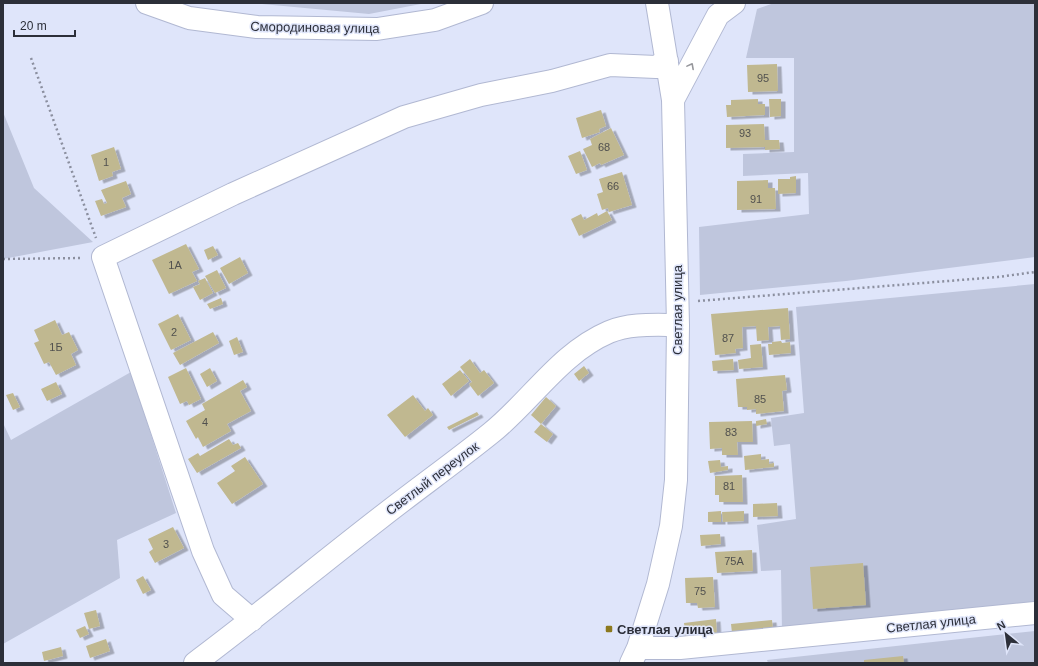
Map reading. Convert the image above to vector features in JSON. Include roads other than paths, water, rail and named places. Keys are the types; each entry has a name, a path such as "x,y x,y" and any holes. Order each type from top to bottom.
{"street":[{"name":"Смородиновая улица","path":"147,3 189,18 257,28 377,29 435,20 482,3"},
{"name":"Светлая улица","path":"657,3 673,100 678,325 676,480 671,526 658,584 637,658 680,648 1035,613"},
{"path":"673,100 718,16 734,3"},
{"path":"252,620 223,595 203,551 103,257 233,194 404,117 481,95 552,81 610,65 656,67 667,61"},
{"name":"Светлый переулок","path":"195,663 492,432 567,359 609,332 630,326 678,325"}],"place":[{"name":"Светлая улица","path":"609,629"}]}
